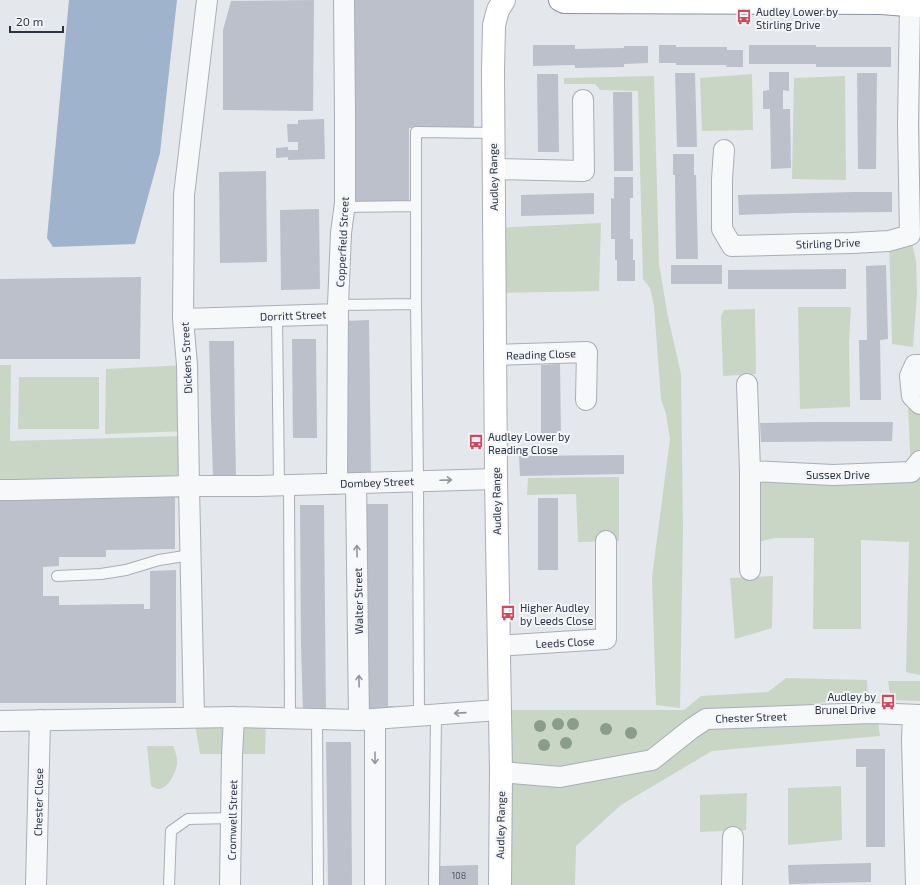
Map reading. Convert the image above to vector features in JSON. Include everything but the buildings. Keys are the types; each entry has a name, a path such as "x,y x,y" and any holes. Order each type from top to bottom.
{"main road":[{"name":"Audley Range","path":"500,885 501,772 496,479 493,43 494,25 498,10 504,0"},
{"path":"560,0 564,2 881,2 915,6"}],"street":[{"name":"Dickens Street","path":"186,718 194,696 187,364 183,319 184,195 207,0"},
{"name":"Copperfield Street","path":"344,0 344,207 341,233 338,310 346,483"},
{"name":"Stirling Drive","path":"724,150 722,179 722,229 732,246 889,241 910,235 914,123 915,6"},
{"path":"493,169 584,171 583,100"},
{"name":"Dorritt Street","path":"183,319 277,316 338,310"},
{"name":"Reading Close","path":"495,355 587,352 586,400"},
{"path":"920,365 915,365 910,376 912,396 920,404"},
{"path":"747,384 750,471 750,570"},
{"name":"Sussex Drive","path":"750,471 833,475 911,472 920,461"},
{"name":"Dombey Street","path":"7,490 258,486 496,479"},
{"name":"Walter Street","path":"346,483 367,719 375,885"},
{"name":"Leeds Close","path":"498,646 606,639 606,541"},
{"path":"0,720 242,717 367,719 499,710"},
{"name":"Chester Street","path":"501,772 560,778 652,760 706,719 871,713 916,715"},
{"path":"916,715 912,740 916,885"},
{"name":"Cromwell Street","path":"230,885 232,755 242,717"},
{"name":"Chester Close","path":"36,885 40,720"},
{"path":"732,885 733,837"}],"lane":[{"path":"434,885 418,481 416,132 493,133"},
{"path":"344,207 416,206"},
{"path":"338,310 416,304"},
{"path":"277,316 284,485 290,718"},
{"path":"57,576 101,574 126,570 159,560 190,555"},
{"path":"317,719 318,885"},
{"path":"169,885 171,831 188,818 232,818"}],"green space":[{"path":"752,74 753,130 702,131 700,78"},
{"path":"654,76 659,264 667,312 681,374 683,527 680,708 656,705 652,577 670,439 666,414 661,399 654,306 650,288 643,279 638,91 600,90 595,84 564,84 564,78"},
{"path":"845,76 846,180 792,179 794,78"},
{"path":"601,223 599,291 494,293 494,228"},
{"path":"910,235 916,260 917,294 913,347 892,344 889,241"},
{"path":"798,307 851,307 849,343 850,407 800,409"},
{"path":"755,309 756,374 723,376 721,316 724,310"},
{"path":"0,365 11,365 10,441 186,436 187,481 0,486"},
{"path":"187,365 189,431 105,434 106,369"},
{"path":"19,377 99,377 99,429 18,429"},
{"path":"920,404 920,675 906,672 909,542 861,540 861,629 813,629 814,538 775,538 750,544 750,471 911,472 908,406"},
{"path":"619,477 619,541 578,542 576,494 527,495 528,478"},
{"path":"773,576 772,628 735,639 730,578"},
{"path":"786,678 867,680 868,695 721,719 878,722 880,736 712,751 621,805 576,846 575,885 500,885 499,710 684,710 701,696 768,692"},
{"path":"888,681 920,681 920,701 891,700"},
{"path":"194,717 266,718 265,754 200,754"},
{"path":"147,746 173,746 176,753 177,764 174,773 170,782 163,788 160,789 151,786"},
{"path":"841,786 842,840 788,845 788,788"},
{"path":"747,793 746,830 700,832 700,795"}],"water":[{"path":"69,0 177,0 160,153 135,244 53,247 47,238"}],"place":[{"name":"Audley Lower by Stirling Drive","path":"744,17"},
{"name":"Audley Lower by Reading Close","path":"476,442"},
{"name":"Higher Audley by Leeds Close","path":"508,613"},
{"name":"Audley by Brunel Drive","path":"888,702"}]}
